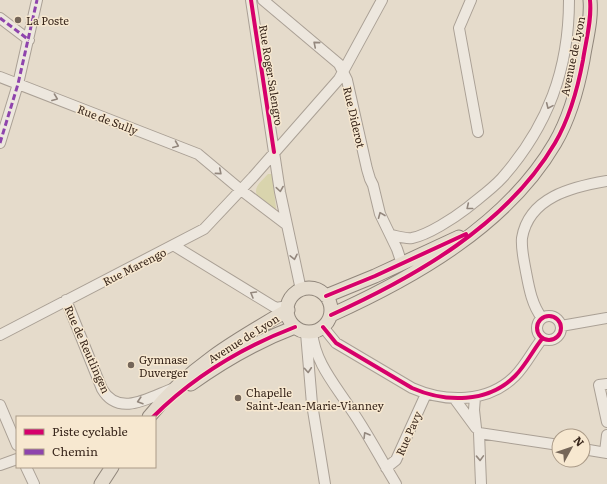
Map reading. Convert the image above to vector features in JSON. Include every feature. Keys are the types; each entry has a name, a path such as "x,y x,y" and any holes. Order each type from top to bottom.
{"main road":[{"name":"Avenue de Lyon","path":"330,315 368,299 432,262 453,248 506,204 526,183 541,164 558,137 574,98 580,74 590,15 590,0"},
{"name":"Avenue de Lyon","path":"326,296 402,264 480,227"},
{"path":"308,288 321,291 326,296 331,309 329,320 309,329 291,322 288,308 290,299 295,294 308,288"},
{"name":"Avenue de Lyon","path":"150,416 176,387 203,364 224,348 288,308"},
{"name":"Avenue de Lyon","path":"154,416 169,401 202,375 267,338 309,329"},
{"path":"102,484 111,469"}],"street":[{"path":"0,143 18,84 37,0"},
{"name":"Rue Roger Salengro","path":"251,0 280,192 301,290"},
{"name":"Rue Diderot","path":"263,0 334,59 343,71 347,80 370,179 373,185 380,214 391,235 402,264"},
{"name":"Rue Marengo","path":"0,335 204,229 253,177 334,85 382,0"},
{"path":"471,0 459,28 478,132"},
{"path":"391,235 412,238 442,225 488,191 519,157 543,119 551,102 567,45 569,0"},
{"path":"0,18 28,40"},
{"name":"Rue de Sully","path":"0,77 198,154 241,190 287,225"},
{"path":"542,318 537,311 531,292 525,264 522,239 526,227 538,208 552,197 562,192 607,181"},
{"path":"173,245 276,308 288,308"},
{"name":"Rue de Reutlingen","path":"66,300 102,389 111,399 124,405 132,404 176,387"},
{"path":"550,316 554,316 561,326 560,334 554,339 550,340 542,338 537,332 536,328 539,320 550,316"},
{"path":"561,326 607,318"},
{"path":"309,329 336,343 412,388 426,394 454,398 475,397 493,392 510,381 542,338"},
{"path":"309,329 313,345 323,369 348,405 396,484"},
{"path":"309,329 312,404 325,484"},
{"path":"607,384 599,385 607,422"},
{"name":"Rue Pavy","path":"386,468 396,460 426,394"},
{"path":"475,397 474,410 481,484"},
{"path":"454,398 477,431 551,444"},
{"path":"0,405 16,443"},
{"path":"591,450 606,453 607,435"},
{"path":"0,466 16,459"},
{"path":"26,468 34,484"}],"shaded area":[{"path":"268,174 272,174 275,210 257,196 256,192 257,186"}],"marked path":[{"path":"0,143 18,84 37,0"},
{"path":"0,18 29,40"}],"cycle path":[{"path":"251,0 274,152"},
{"path":"331,315 395,284 456,246 512,199 535,172 560,134 576,92 588,30 590,0"},
{"path":"326,296 375,276 466,234"},
{"path":"549,316 558,319 561,328 558,337 549,340 540,337 537,328 540,319 549,316"},
{"path":"154,416 168,402 220,364 256,344 295,327"},
{"path":"323,327 336,343 412,388 425,393 452,398 480,396 504,385 519,372 542,339"}],"place":[{"name":"La Poste","path":"18,20"},
{"name":"Gymnase Duverger","path":"131,365"},
{"name":"Chapelle Saint-Jean-Marie-Vianney","path":"238,398"}]}
